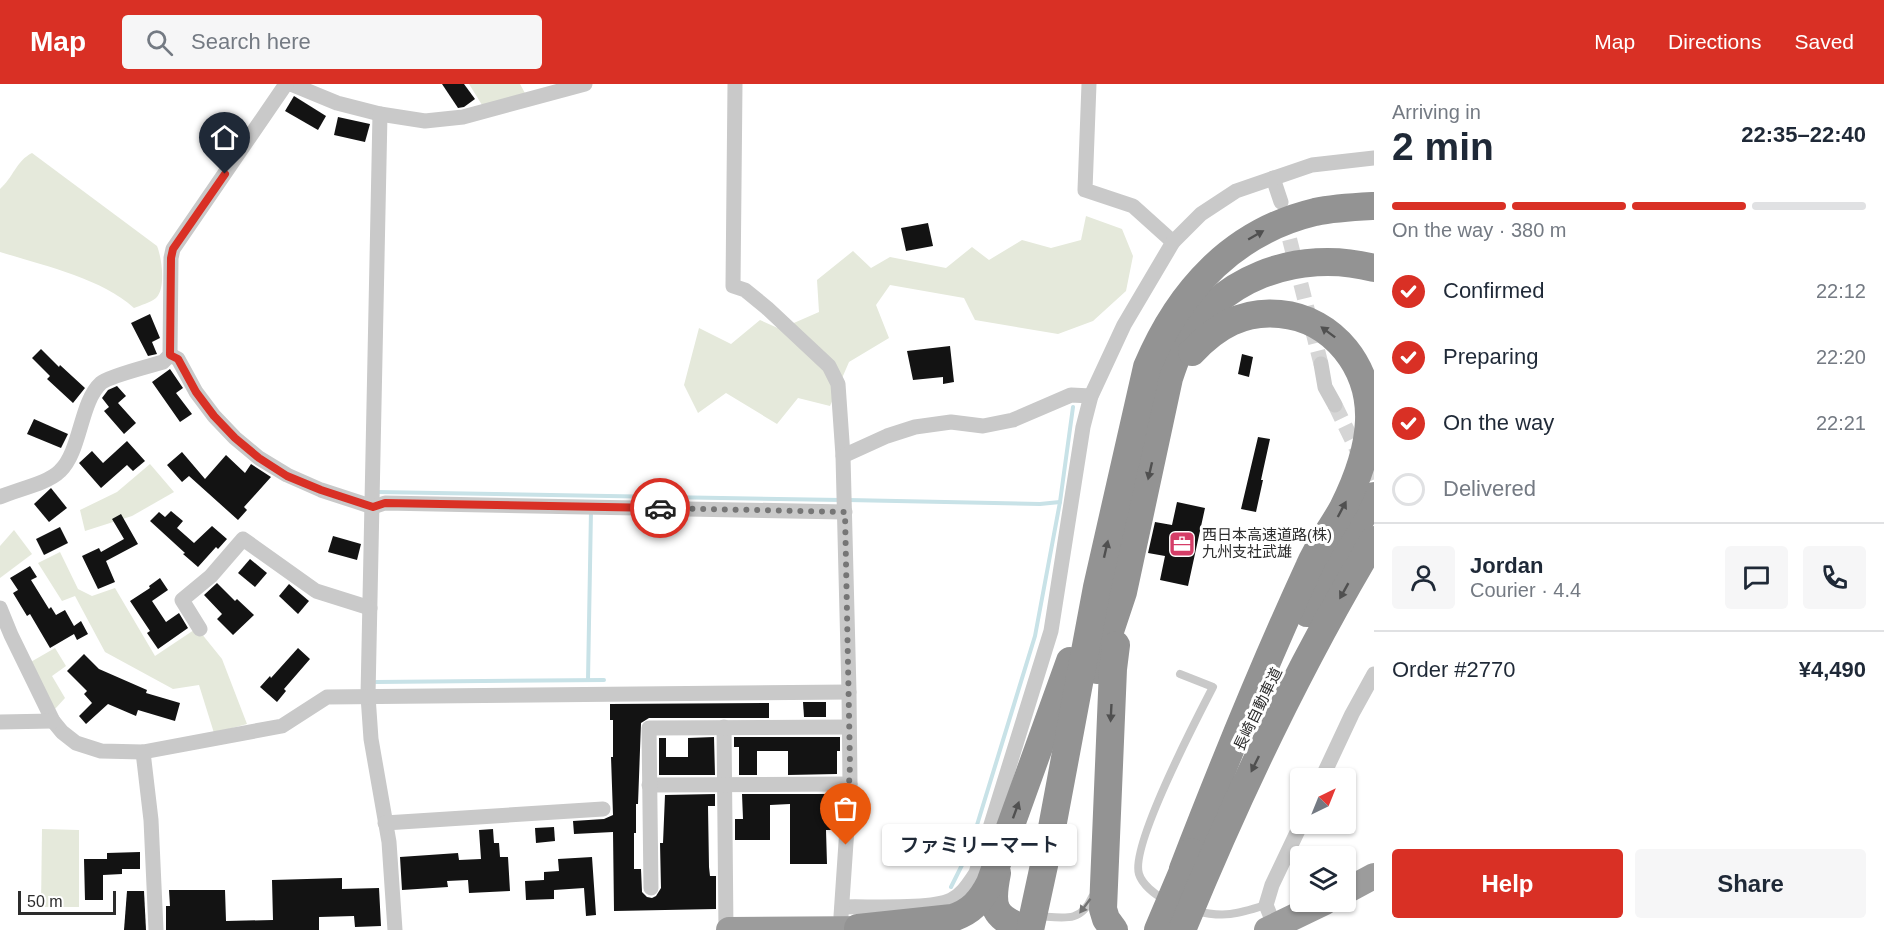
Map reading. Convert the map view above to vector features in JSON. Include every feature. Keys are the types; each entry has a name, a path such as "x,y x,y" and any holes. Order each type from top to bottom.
{"highway":[{"path":"1001,854 1000,897 993,903 996,912 1011,924 1030,926 1056,834 1098,666 1147,367 1159,338 1193,288 1216,263 1241,244 1265,230 1308,214 1374,206"},
{"path":"1159,338 1201,294 1224,276 1249,262 1290,249 1327,245 1374,252"},
{"path":"1163,414 1169,378 1179,351 1191,331 1206,313 1222,297 1239,285 1258,275 1301,263 1326,261 1354,263 1374,268"},
{"path":"728,930 847,921 952,918 965,914 976,904 984,894 1110,590 1174,379 1187,357 1205,338 1220,326 1235,319 1269,313 1305,319 1322,327 1340,341 1352,356 1361,373 1368,398 1369,421 1365,447 1344,506 1310,564 1237,731 1193,873"},
{"name":"長崎自動車道","path":"1182,930 1193,873 1233,760 1278,667 1329,572 1374,496"},
{"name":"長崎自動車道","path":"1158,930 1248,777 1296,680 1374,540"},
{"path":"1103,923 1113,669 1110,590"},
{"path":"1356,886 1374,876"},
{"path":"1269,921 1296,912"},
{"path":"847,921 893,930"}],"street":[{"path":"0,496 51,477 60,471 69,460 94,393 102,382 163,362 170,355 170,290 173,249 286,84"},
{"path":"291,84 337,103 380,114 425,121 464,117 576,85"},
{"path":"735,84 733,286 745,290 767,308 829,366 838,384 843,456 849,692 850,784 847,921 950,901 964,890 976,873 1051,631 1083,427 1091,396 1124,325 1173,242 1201,214 1236,191 1312,165 1374,158"},
{"path":"1089,84 1085,190 1133,206 1173,242"},
{"path":"380,114 368,696 371,739 385,823 395,930"},
{"path":"1273,178 1281,202"},
{"path":"170,355 178,359 196,392 235,438 259,458 287,476 321,490 373,496 385,503 845,512"},
{"path":"1321,364 1325,387 1335,405"},
{"path":"843,456 887,436 915,427 951,422 983,426 1013,420 1071,395 1091,396"},
{"path":"201,629 182,600 211,576 243,539 316,591 370,608"},
{"path":"0,608 53,721 76,743 101,752 143,753 282,726 327,697 849,692"},
{"path":"1327,768 1374,674"},
{"path":"0,722 53,721"},
{"path":"724,727 728,930"},
{"path":"651,888 649,728 849,727"},
{"path":"143,753 151,820 156,930"},
{"path":"650,785 850,784"},
{"path":"385,823 603,809"},
{"path":"1269,921 1272,885 1296,834"}],"lane":[{"path":"1180,674 1213,687 1175,762 1138,854 1139,874 1156,895 1191,910 1217,916 1235,914 1269,921"},
{"path":"1030,926 1080,914 1088,906 1104,852"}],"shaded area":[{"path":"469,84 520,84 526,95 482,105"},
{"path":"32,153 157,246 162,265 162,281 156,298 134,308 105,288 0,252 0,189 22,160"},
{"path":"1086,216 1122,229 1133,256 1126,291 1093,321 1058,334 975,320 964,298 890,285 876,305 889,338 849,362 830,406 798,398 777,424 726,393 698,413 684,385 699,328 731,344 760,320 780,329 819,312 817,280 853,251 871,268 890,257 946,268 972,247 989,260 1022,240 1051,248 1081,240"},
{"path":"150,464 174,492 132,516 85,531 80,510 117,492"},
{"path":"14,530 32,554 0,578 0,546"},
{"path":"60,552 78,589 92,596 115,588 155,656 197,628 222,659 247,724 214,733 199,685 173,689 105,652 75,596 62,601 38,563"},
{"path":"55,648 66,666 52,676 65,698 55,709 29,663"},
{"path":"42,829 79,830 79,907 41,907"}],"building":[{"path":"442,84 464,84 475,99 464,107 458,108"},
{"path":"294,96 326,116 318,130 285,111"},
{"path":"338,117 370,124 365,142 334,135"},
{"path":"928,223 933,246 906,251 901,228"},
{"path":"150,314 160,338 152,342 157,354 148,356 131,323"},
{"path":"950,346 954,382 943,384 943,377 913,380 907,351"},
{"path":"41,349 85,388 73,403 47,379 50,376 32,358"},
{"path":"1242,354 1253,357 1249,377 1238,374"},
{"path":"170,369 183,388 176,393 192,414 180,422 152,382"},
{"path":"117,386 126,396 118,403 136,423 124,434 104,411 109,407 102,398 108,390"},
{"path":"34,419 68,434 61,448 27,434"},
{"path":"1258,437 1270,439 1256,512 1241,509"},
{"path":"127,441 145,461 133,471 127,465 101,488 79,463 92,451 103,463"},
{"path":"182,452 205,479 226,455 245,473 251,464 271,477 244,507 247,510 238,520 189,476 182,482 167,465"},
{"path":"51,488 67,508 49,522 34,504"},
{"name":"西日本高速道路(株) 九州支社武雄","path":"1177,502 1205,508 1188,586 1160,580 1165,556 1148,553 1155,522 1172,525"},
{"path":"171,511 183,521 177,528 194,543 212,526 227,539 218,549 216,547 198,567 150,521 159,512 165,517"},
{"path":"121,514 138,544 106,561 115,582 98,589 82,556 99,548 101,552 124,539 112,519"},
{"path":"60,527 68,543 44,555 36,539"},
{"path":"333,536 361,544 357,560 328,552"},
{"path":"250,559 267,573 255,587 238,573"},
{"path":"30,566 37,577 31,580 49,609 51,607 56,615 65,610 74,626 81,621 88,634 77,640 74,634 50,648 30,614 27,616 13,593 18,590 10,578"},
{"path":"160,578 168,590 152,601 166,622 179,613 188,628 158,649 147,633 150,631 130,601 150,588 149,586"},
{"path":"217,583 235,601 237,599 254,615 233,635 217,619 222,614 204,595"},
{"path":"289,584 309,601 298,614 279,596"},
{"path":"298,648 310,659 284,689 286,691 277,702 260,687"},
{"path":"84,654 99,669 147,690 146,693 180,703 175,721 138,710 136,716 108,704 86,724 79,716 92,703 84,694 87,691 67,671"},
{"path":"803,702 826,702 826,717 804,717"},
{"path":"769,703 769,718 649,718 641,723 634,869 641,869 642,892 652,898 661,888 660,843 663,843 665,795 715,794 715,806 708,806 709,867 710,876 716,876 716,909 614,911 613,832 574,834 573,821 604,819 613,815 611,757 613,757 613,720 610,720 610,704"},
{"path":"714,737 715,775 659,775 659,738 666,738 666,757 688,757 688,738"},
{"path":"734,737 840,737 840,751 837,751 837,774 788,775 788,751 757,751 757,775 739,775 739,747 734,747"},
{"path":"742,794 840,794 837,830 826,830 827,864 790,864 790,804 770,805 770,840 735,840 735,819 743,819"},
{"path":"554,827 555,841 536,843 535,828"},
{"path":"493,829 494,843 499,843 500,857 508,857 510,891 469,893 468,880 447,881 448,887 402,890 400,857 458,853 459,860 481,859 479,830"},
{"path":"140,852 140,869 122,869 122,874 103,875 103,900 85,900 84,859 107,859 107,853"},
{"path":"592,857 596,915 586,916 584,888 554,890 554,899 526,900 525,881 544,880 544,872 559,871 558,859"},
{"path":"342,878 342,889 379,888 381,926 355,927 354,916 319,917 319,930 166,930 166,906 170,906 169,890 225,890 226,921 273,920 272,880"},
{"path":"127,891 144,891 146,930 124,930"}],"waterway":[{"path":"951,887 969,851 1035,636 1060,502 1073,407"},
{"path":"377,492 841,500"},
{"path":"848,500 1040,504 1060,502"},
{"path":"588,680 591,510"},
{"path":"376,682 604,680"}],"tunnel":[{"path":"1284,217 1321,364"},
{"path":"1335,405 1374,485"}],"way so far":[{"path":"660,508 845,512 850,765 846,845"}],"place":[{"name":"西日本高速道路(株) 九州支社武雄","path":"1182,544"},
{"name":"ファミリーマート","path":"846,845"}],"route":[{"path":"225,174 173,249 170,355 178,359 196,392 214,416 259,458 287,476 373,507 385,503 660,508"}]}
